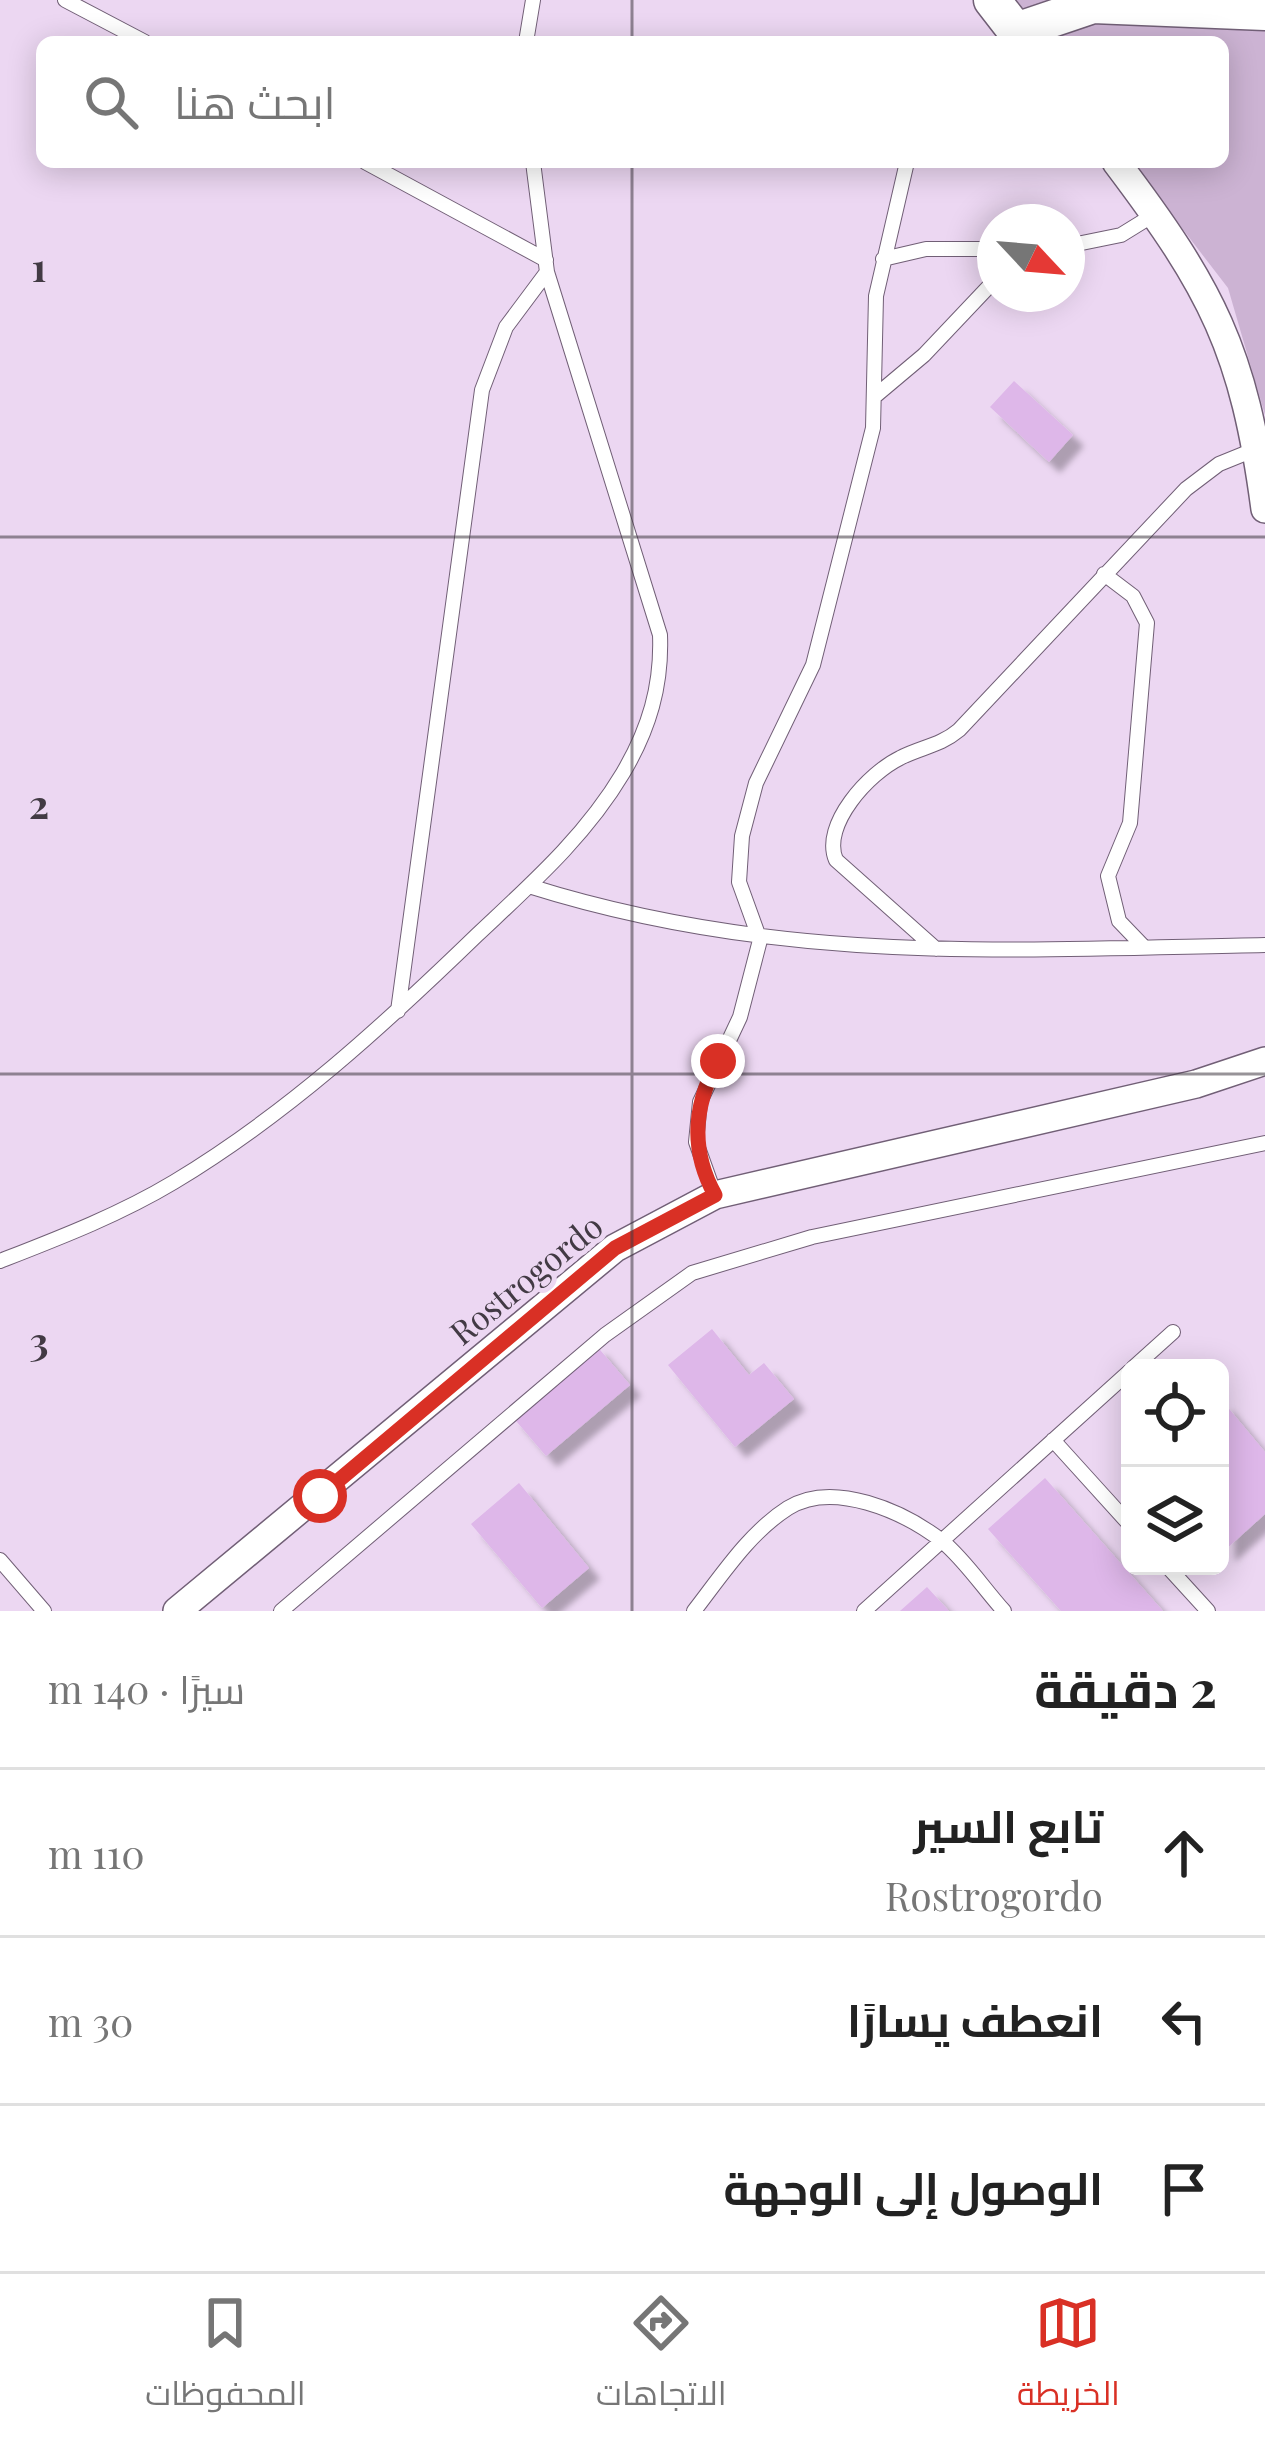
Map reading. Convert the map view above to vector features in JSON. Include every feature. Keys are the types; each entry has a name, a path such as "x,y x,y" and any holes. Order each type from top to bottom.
{"street":[{"path":"1008,28 1093,5 1265,12"},
{"path":"1120,168 1199,276 1222,323 1258,448 1265,509"},
{"name":"Rostrogordo","path":"177,1611 615,1248 715,1195 1196,1084 1265,1061"}],"lane":[{"path":"65,0 134,36"},
{"path":"527,36 533,0"},
{"path":"375,168 546,266"},
{"path":"0,1262 172,1184 255,1129 398,1011 529,886 579,836 624,772 653,710 662,672 660,635 546,266 534,168"},
{"path":"715,1195 696,1142 700,1102 740,1017 760,940 739,883 742,836 756,783 813,665 873,428 876,296 906,168"},
{"path":"1085,243 1121,236 1155,214"},
{"path":"883,259 926,249 977,249"},
{"path":"398,1011 482,390 506,327 546,266"},
{"path":"874,398 977,298"},
{"path":"936,949 836,860 831,840 837,818 892,762 939,745 959,730 1202,475 1258,448"},
{"path":"1104,574 1133,596 1147,623 1130,823 1108,876 1119,921 1144,947"},
{"path":"529,886 653,922 760,940 936,949 1265,945"},
{"path":"281,1611 604,1335 692,1273 812,1238 1265,1143"},
{"path":"1144,1359 1173,1332"},
{"path":"864,1611 1121,1380"},
{"path":"1053,1441 1121,1515"},
{"path":"694,1611 753,1537 792,1505 811,1498 850,1495 941,1541 1004,1611"},
{"path":"0,1560 44,1611"},
{"path":"1175,1575 1208,1611"}],"shaded area":[{"path":"1011,0 1265,0 1265,415 1228,288 1136,168 1229,168 1229,36 1038,36"}],"building":[{"path":"1014,381 1073,435 1049,462 990,407"},
{"path":"712,1329 749,1375 764,1363 794,1399 735,1447 668,1365"},
{"path":"595,1344 630,1385 546,1456 511,1415"},
{"path":"1229,1409 1265,1452 1265,1514 1229,1546"},
{"path":"1045,1478 1121,1564 1121,1575 1131,1575 1163,1611 1061,1611 988,1529"},
{"path":"519,1483 589,1568 542,1608 471,1524"},
{"path":"927,1587 949,1611 900,1611"}],"route":[{"path":"320,1496 615,1248 658,1221 715,1195 700,1161 696,1124 707,1081 718,1061"}]}
